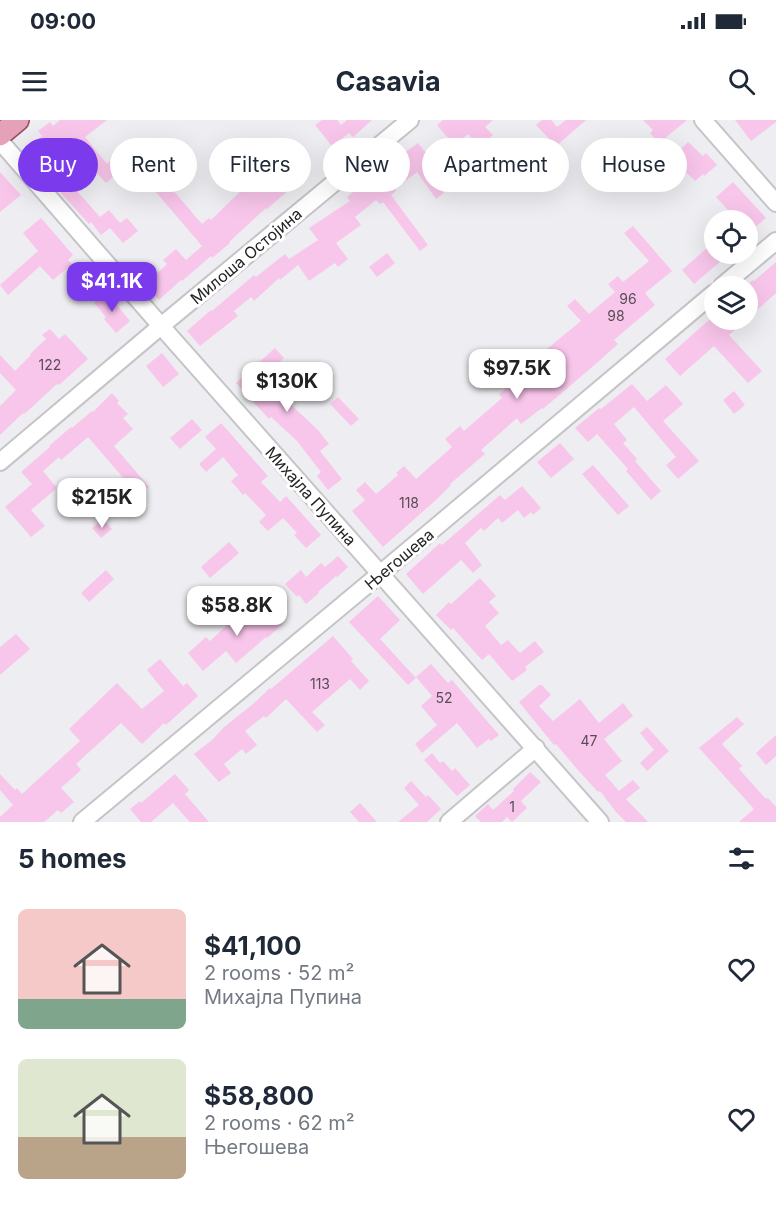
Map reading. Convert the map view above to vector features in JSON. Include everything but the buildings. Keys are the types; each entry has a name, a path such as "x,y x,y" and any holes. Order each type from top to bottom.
{"main road":[{"path":"0,135 18,120"}],"street":[{"name":"Милоша Остојина","path":"0,462 160,326 410,120"},
{"path":"703,120 776,203"},
{"name":"Михајла Пупина","path":"0,141 160,326 600,822"},
{"path":"734,276 776,241"},
{"name":"Његошева","path":"82,822 704,301"},
{"path":"449,822 536,748"}]}
